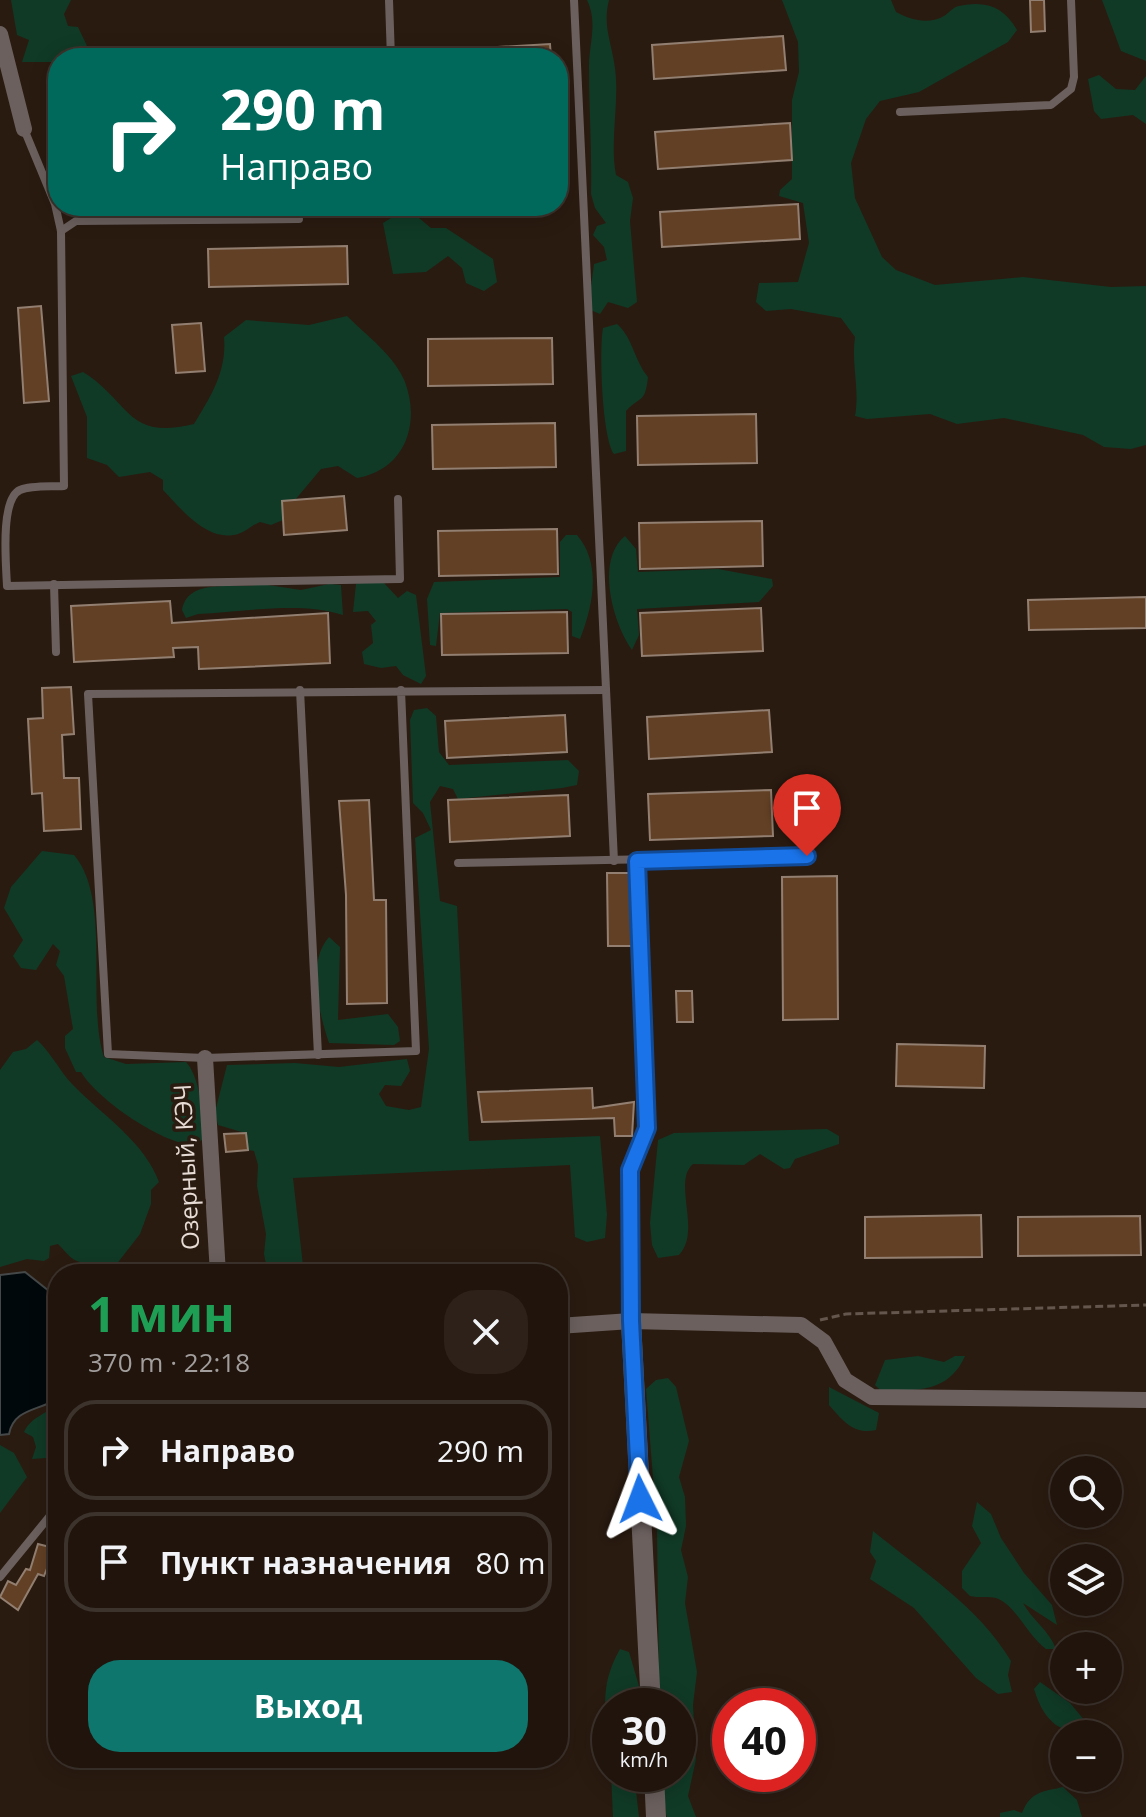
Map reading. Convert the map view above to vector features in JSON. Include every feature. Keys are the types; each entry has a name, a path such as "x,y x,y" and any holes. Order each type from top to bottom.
{"street":[{"path":"0,34 24,129"},
{"name":"Озерный, КЭЧ","path":"205,1058 217,1264"},
{"path":"647,1128 630,1170 631,1321 650,1688"},
{"path":"568,1325 631,1321 801,1325 824,1342 845,1380 872,1397 1146,1400"},
{"path":"655,1792 656,1817"}],"lane":[{"path":"389,0 391,48"},
{"path":"574,0 614,861"},
{"path":"900,112 1051,105 1071,89 1074,77 1071,0"},
{"path":"24,129 48,187"},
{"path":"58,216 61,231 64,486 20,490 10,498 5,510 7,586 400,579 398,499"},
{"path":"61,231 76,221 299,219"},
{"path":"54,584 56,652"},
{"path":"401,690 416,1051 205,1058 108,1054 88,694 300,690 401,690 606,690"},
{"path":"300,690 318,1055"},
{"path":"458,863 807,856"},
{"path":"637,861 647,1128"},
{"path":"0,1577 48,1518"}],"path":[{"path":"801,1325 846,1314 1146,1305"}],"green space":[{"path":"11,0 71,0 64,14 68,26 78,27 87,46 48,48 48,62 22,62 29,40 17,35"},
{"path":"587,0 609,0 607,24 616,76 614,161 616,175 628,182 633,198 630,221 637,302 628,308 608,302 600,314 588,309 594,264 607,260 604,247 593,235 597,226 606,223 595,208 591,194 589,67 592,25"},
{"path":"782,0 891,0 896,12 926,21 938,19 957,7 978,4 993,7 1012,22 1017,30 1008,42 919,92 880,101 866,119 851,163 855,198 882,257 896,270 935,285 1023,277 1111,287 1146,286 1146,445 1131,449 1104,447 1083,435 1004,418 957,424 930,414 867,419 855,416 855,337 841,318 791,309 766,311 756,302 759,283 798,282 809,243 803,203 779,196 780,190 792,179 792,100 799,72 798,42"},
{"path":"1102,0 1146,0 1146,61 1121,51"},
{"path":"1099,75 1116,89 1135,90 1146,76 1146,124 1133,115 1101,119 1094,111 1088,79"},
{"path":"418,216 431,228 446,228 493,259 497,282 484,291 466,283 462,268 448,256 426,272 393,274 383,223 391,218"},
{"path":"347,316 394,363 405,382 411,414 409,429 405,443 387,466 357,478 338,466 321,469 295,500 282,501 283,520 271,525 260,522 241,533 227,535 216,534 196,522 163,490 163,480 150,472 119,477 107,465 87,458 87,417 71,376 83,372 141,423 172,428 194,424 220,372 224,337 246,320 309,325"},
{"path":"617,324 627,336 648,377 644,395 626,411 626,451 614,454 604,412 601,354 603,328"},
{"path":"566,535 577,535 585,546 592,572 589,613 580,639 572,636 572,612 567,609 440,613 436,646 430,645 427,599 434,582 560,577 560,542"},
{"path":"625,536 636,549 638,572 718,569 772,579 773,586 759,602 637,609 639,635 632,650 614,609 609,576 616,547"},
{"path":"367,579 384,583 398,598 407,591 416,595 426,676 421,684 403,675 396,666 381,668 364,664 362,652 373,643 371,625 376,621 368,611 353,612 356,584"},
{"path":"261,584 301,590 329,584 341,585 343,615 309,609 271,608 198,614 186,618 182,610 186,599 203,588"},
{"path":"427,708 436,716 439,752 449,765 568,760 579,771 577,785 562,788 458,799 453,789 440,786 430,802 440,901 457,906 469,1141 600,1136 607,1215 605,1238 587,1242 575,1237 570,1165 293,1178 303,1264 266,1264 266,1234 254,1151 248,1150 245,1133 218,1125 215,1112 227,1065 295,1063 339,1067 407,1059 410,1071 401,1086 385,1085 379,1094 386,1106 409,1110 421,1107 429,1049 415,838 431,830 423,813 413,803 410,720 414,710"},
{"path":"42,851 74,855 85,874 95,924 97,1009 104,1057 126,1064 186,1062 195,1078 202,1110 202,1140 195,1145 166,1137 132,1119 101,1095 81,1072 76,1072 65,1048 65,1036 73,1029 64,976 56,965 60,951 53,944 36,970 21,968 13,956 23,940 4,908 11,887"},
{"path":"329,937 340,947 338,1020 388,1014 398,1027 400,1041 394,1045 329,1043 319,1003 316,974 322,948"},
{"path":"37,1040 72,1084 133,1141 159,1182 151,1190 151,1204 140,1234 117,1264 83,1263 68,1255 58,1244 50,1246 49,1258 44,1261 27,1259 0,1267 0,1070 13,1052 26,1049"},
{"path":"827,1129 839,1136 839,1144 795,1159 790,1168 784,1169 760,1154 744,1165 693,1164 685,1182 688,1233 685,1245 679,1255 658,1258 652,1245 650,1223 658,1140 674,1133"},
{"path":"918,1356 944,1362 955,1356 965,1356 950,1377 930,1387 880,1390 875,1385 885,1360"},
{"path":"668,1378 676,1387 689,1441 679,1477 685,1497 686,1526 681,1550 688,1577 685,1603 697,1672 695,1688 659,1688 657,1529 646,1389 656,1380"},
{"path":"829,1387 879,1413 876,1430 855,1429 844,1421 829,1405"},
{"path":"48,1411 48,1459 32,1459 36,1447 33,1437 24,1432 31,1422"},
{"path":"0,1445 14,1453 27,1477 0,1513"},
{"path":"977,1502 991,1514 1001,1538 1024,1573 1050,1603 1050,1616 1055,1616 1057,1625 1023,1603 1049,1636 1050,1649 1039,1643 1003,1602 993,1597 970,1596 962,1588 962,1571 981,1543 972,1526"},
{"path":"873,1531 948,1590 998,1641 1011,1661 1008,1675 1012,1692 998,1694 976,1678 914,1608 870,1579 876,1561 870,1552"},
{"path":"620,1649 629,1652 639,1688 606,1688"},
{"path":"1040,1682 1050,1689 1050,1704 1071,1704 1084,1720 1050,1720 1034,1689"},
{"path":"612,1792 636,1792 639,1817 613,1817"},
{"path":"665,1792 689,1792 696,1817 667,1817"},
{"path":"1043,1792 1068,1792 1077,1800 1082,1817 1000,1817 1000,1813 1014,1810 1022,1813 1033,1796"}],"shaded area":[{"path":"25,1272 48,1290 48,1388 47,1404 18,1417 9,1434 0,1435 0,1275"}],"building":[{"path":"1030,0 1044,0 1045,31 1031,32"},
{"path":"783,36 786,70 654,79 652,45"},
{"path":"550,44 550,48 481,48"},
{"path":"790,123 792,160 658,169 655,132"},
{"path":"798,204 800,239 662,247 660,212"},
{"path":"347,246 348,284 209,287 208,249"},
{"path":"41,306 49,401 24,403 18,308"},
{"path":"201,323 205,371 176,373 172,325"},
{"path":"552,338 553,384 428,386 428,339"},
{"path":"756,414 757,463 638,465 637,416"},
{"path":"555,423 556,467 433,469 432,425"},
{"path":"344,496 347,530 284,535 282,501"},
{"path":"762,521 763,566 640,569 639,523"},
{"path":"557,529 558,574 439,576 438,531"},
{"path":"1146,597 1146,628 1029,630 1028,600"},
{"path":"170,601 172,623 328,613 330,663 199,669 198,647 173,648 174,657 74,662 71,606"},
{"path":"761,608 763,651 642,656 640,613"},
{"path":"567,612 568,653 442,655 441,614"},
{"path":"71,687 74,734 62,735 64,778 79,778 81,829 44,831 42,793 32,794 28,719 43,718 42,688"},
{"path":"769,710 772,752 649,759 647,717"},
{"path":"565,715 567,752 447,758 445,721"},
{"path":"771,790 773,836 650,840 648,794"},
{"path":"568,795 570,836 450,842 448,800"},
{"path":"369,800 374,900 386,900 387,1003 347,1004 346,895 339,801"},
{"path":"607,873 630,873 632,946 608,946"},
{"path":"837,876 838,1019 783,1020 782,877"},
{"path":"676,991 692,991 693,1022 677,1022"},
{"path":"897,1044 985,1046 984,1088 896,1086"},
{"path":"592,1088 593,1108 634,1102 632,1136 615,1136 614,1118 482,1122 478,1092"},
{"path":"246,1133 248,1150 226,1152 224,1134"},
{"path":"981,1215 982,1257 865,1258 865,1217"},
{"path":"1140,1216 1141,1255 1018,1256 1018,1217"},
{"path":"38,1544 48,1546 48,1566 44,1576 38,1574 18,1610 0,1597 8,1581 16,1585 26,1569 30,1570"}],"route":[{"path":"640,1499 631,1321 630,1170 647,1128 637,861 807,856"}]}
